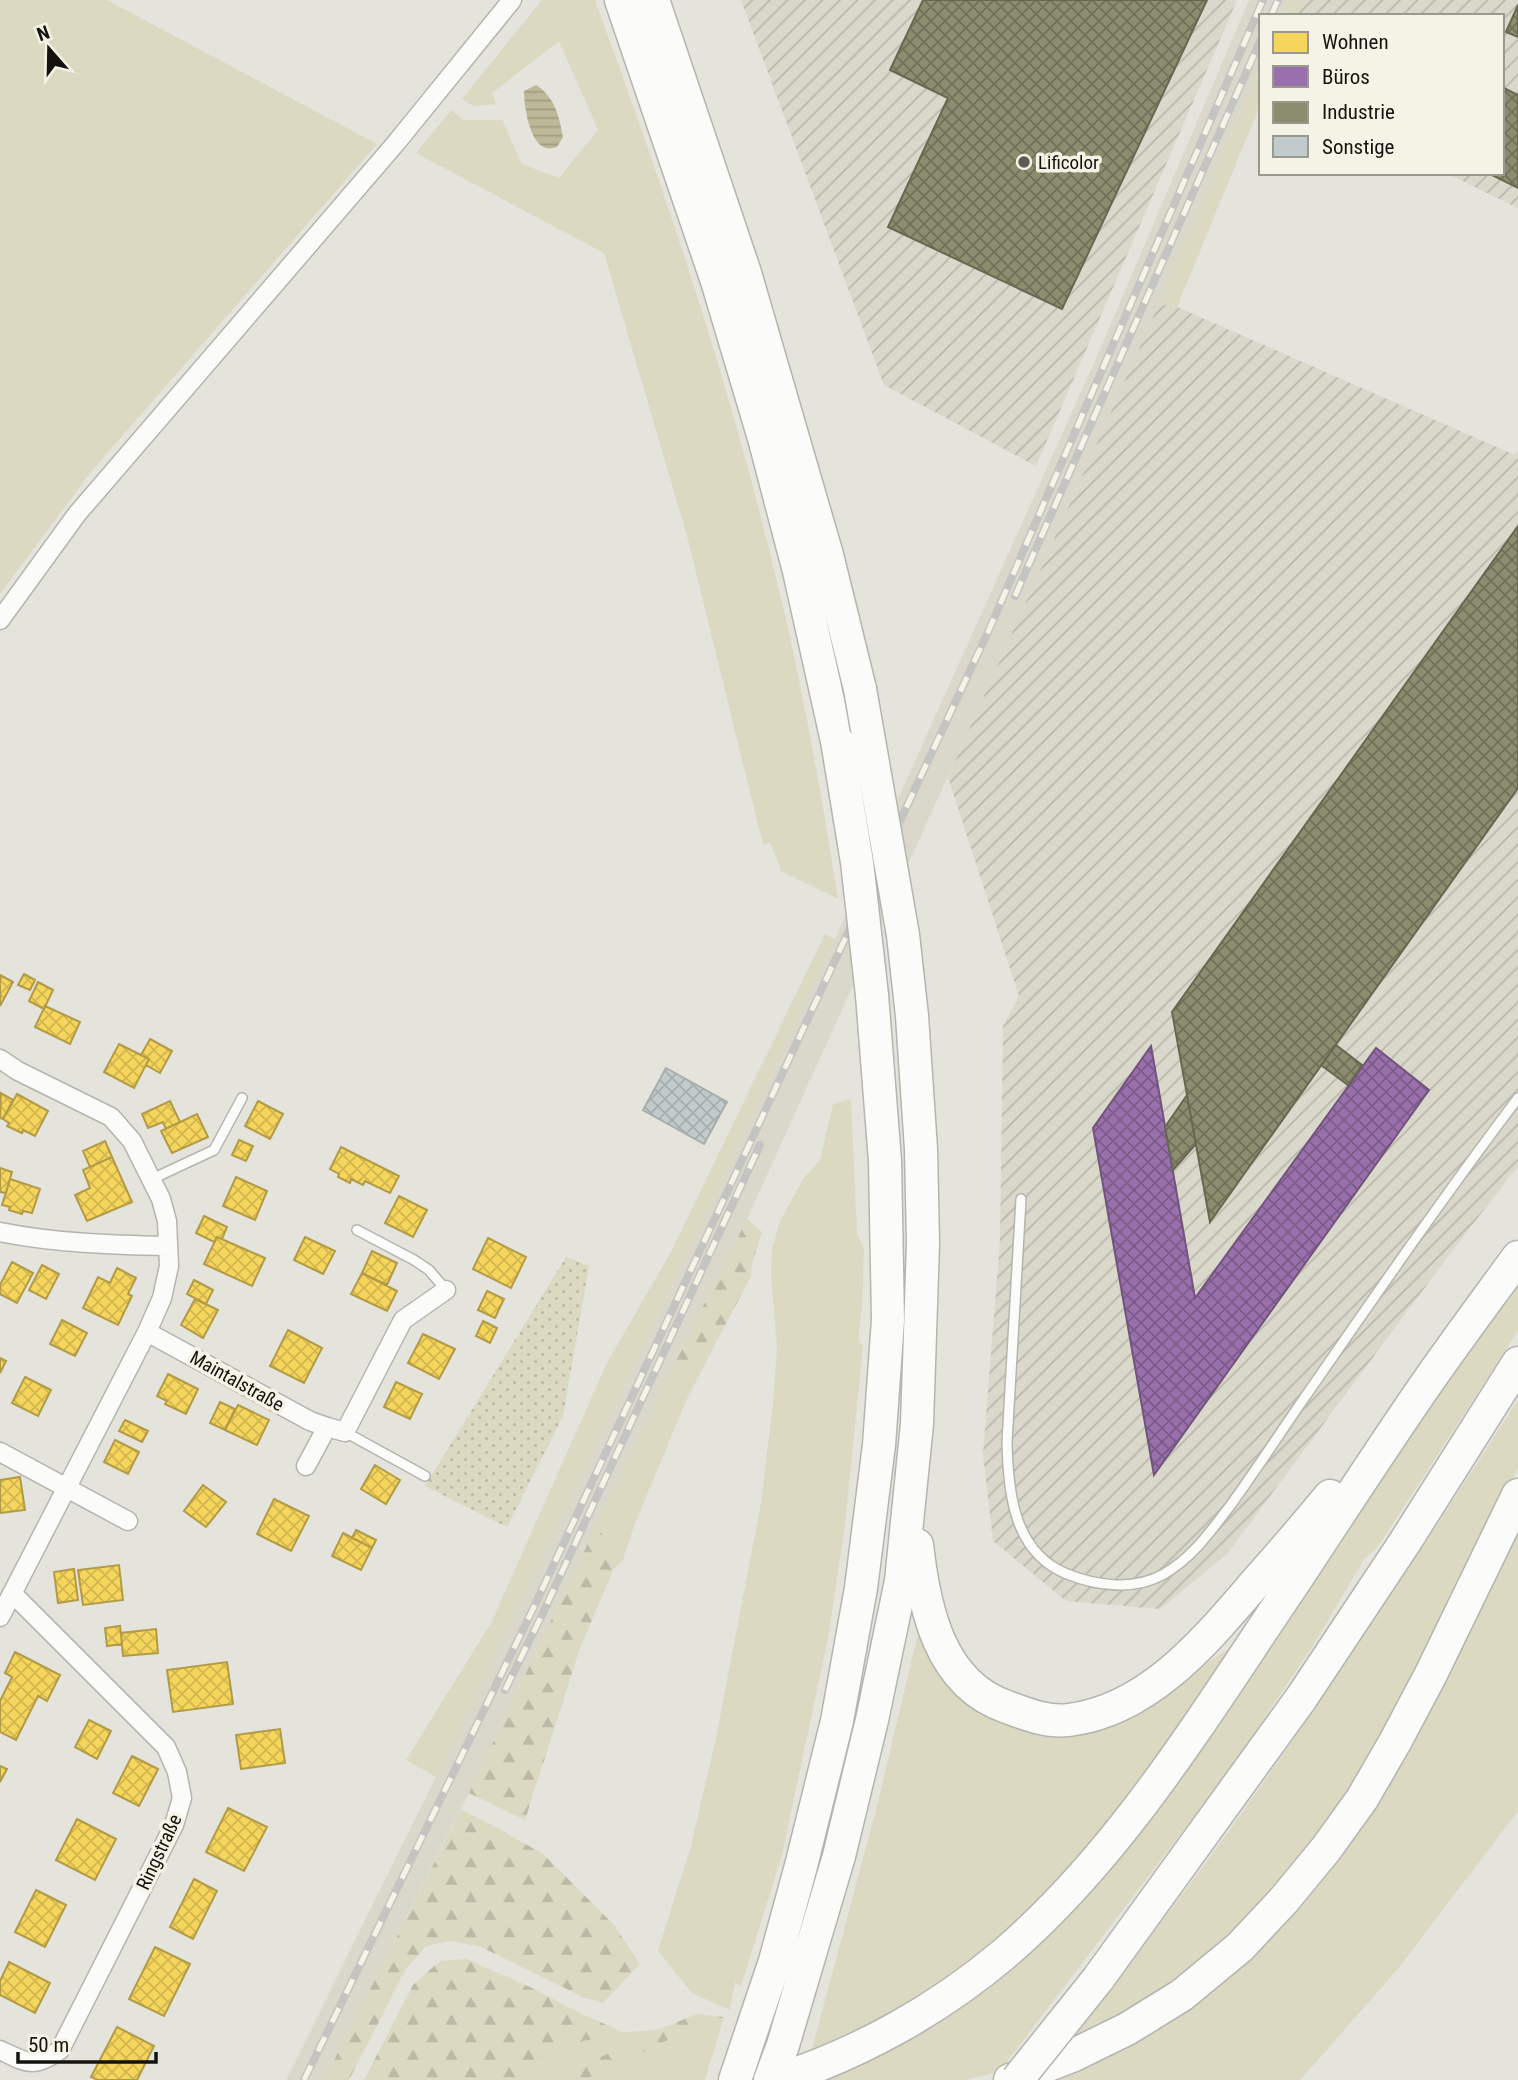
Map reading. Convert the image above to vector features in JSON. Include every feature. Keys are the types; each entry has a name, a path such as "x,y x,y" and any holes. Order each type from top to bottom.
{"highway":[{"path":"632,1 692,111 753,299 827,555 860,690 903,934 916,1069 923,1243 917,1424 901,1581 872,1720 839,1856 783,2045 770,2080"},
{"path":"632,1 764,438 799,571 838,741 857,862 872,995 884,1161 888,1321 879,1445 861,1588 837,1721 802,1866 775,1961 735,2080"},
{"path":"777,2080 842,2055 954,1993 1004,1953 1084,1873 1140,1807 1195,1730 1422,1389 1518,1256"},
{"path":"1017,2080 1098,1979 1302,1698 1518,1363"},
{"path":"911,1484 921,1581 935,1633 948,1661 971,1688 997,1704 1032,1717 1066,1721 1101,1713 1140,1695 1177,1667 1223,1620 1422,1389"},
{"path":"1010,2080 1074,2055 1127,2029 1182,1995 1240,1947 1284,1900 1362,1799 1442,1653 1518,1495"}],"street":[{"path":"0,620 77,514 397,143 512,0"},
{"path":"0,1059 18,1071 111,1117 132,1141 161,1199 167,1221 169,1266 162,1298 148,1332 0,1617"},
{"path":"0,1232 109,1245 168,1247"},
{"path":"345,1432 403,1320 446,1290"},
{"name":"Maintalstraße","path":"148,1332 310,1421 345,1432"},
{"path":"306,1466 327,1427"},
{"path":"0,1452 128,1521"},
{"name":"Ringstraße","path":"0,2050 28,2063 46,2060 60,2050 174,1825 183,1798 177,1772 166,1747 12,1593"}],"lane":[{"path":"150,1180 214,1150 242,1098"},
{"path":"1021,1199 1007,1442 1008,1477 1016,1518 1034,1549 1051,1566 1091,1581 1114,1586 1140,1583 1162,1575 1193,1553 1205,1539 1518,1098"},
{"path":"357,1230 429,1270 446,1290"},
{"path":"345,1432 425,1476"}],"shaded area":[{"path":"741,0 1237,0 1036,466 884,385"},
{"path":"1249,0 1287,0 1282,14 1259,14 1259,68 1159,304 747,1219 668,1376 469,1793 324,2080 286,2080 436,1777 835,939 1095,361"},
{"path":"1303,0 1518,0 1518,208 1450,175 1504,175 1504,14 1298,14"},
{"path":"536,85 548,95 558,114 563,137 557,147 547,148 540,145 529,123 524,91"},
{"path":"1159,304 1177,307 1515,455 1518,451 1518,1166 1227,1554 1160,1609 1066,1601 993,1541 983,1454 1000,1241 1003,1026 1019,996 948,777"}],"green space":[{"path":"0,0 107,0 377,144 90,473 0,594"},
{"path":"542,0 595,0 695,288 739,434 777,582 811,740 838,899 781,871 770,842 763,845 687,536 604,253 416,153 451,110 464,120 502,120 522,164 559,178 598,130 559,41 492,93 496,104 473,106 462,99"},
{"path":"1287,0 1303,0 1298,14 1282,14"},
{"path":"1259,68 1259,108 1177,307 1159,304"},
{"path":"825,934 835,939 436,1777 406,1760 491,1623 607,1363 672,1250"},
{"path":"851,1099 857,1233 864,1249 858,1339 863,1346 845,1525 828,1638 782,1855 741,1986 735,1982 730,2010 692,1993 658,1951 691,1846 716,1738 761,1503 777,1347 771,1274 772,1249 780,1221 803,1179 820,1160 833,1104"},
{"path":"747,1219 762,1232 752,1263 751,1277 714,1346 668,1376"},
{"path":"566,1257 589,1266 563,1416 507,1527 425,1486"},
{"path":"1518,1282 1518,1331 1377,1548 1365,1558 1312,1647 1228,1772 999,2072 965,2080 808,2080 1111,1867 1180,1780 1363,1502"},
{"path":"714,1346 686,1401 634,1526 623,1560 613,1570 615,1559 597,1524 668,1376"},
{"path":"1518,1400 1518,1468 1373,1762 1324,1836 1203,1969 1061,2051 1244,1810 1383,1606"},
{"path":"1518,1519 1518,1811 1397,1970 1300,2080 1052,2080 1284,1922"},
{"path":"597,1524 615,1559 613,1570 579,1651 525,1820 469,1793"},
{"path":"919,1629 1009,1721 1182,1680 1233,1646 1162,1754 1109,1825 1023,1917 953,1974 866,2026 812,2049 878,1802"},
{"path":"461,1810 543,1854 613,1924 640,1964 603,2003 583,1997 481,1947 451,1941 426,1946 406,1969 349,2080 324,2080"},
{"path":"467,1959 625,2033 583,2041 542,2061 516,2080 364,2080 413,1985 440,1961"},
{"path":"697,2014 724,2017 701,2024 584,2080 552,2080 660,2029"},
{"path":"724,2017 705,2080 584,2080 701,2024"},
{"path":"660,2029 552,2080 516,2080 548,2058 583,2041 611,2034"}],"building: Wohnen":[{"path":"24,974 35,980 30,990 18,985"},
{"path":"0,975 13,982 0,1006"},
{"path":"38,982 53,990 44,1009 29,1001"},
{"path":"45,1006 80,1022 70,1044 35,1027"},
{"path":"150,1039 172,1051 160,1073 146,1065 149,1059 141,1055"},
{"path":"119,1044 149,1059 134,1088 104,1072"},
{"path":"1,1093 13,1100 3,1119 0,1118"},
{"path":"17,1094 48,1111 35,1136 7,1126 9,1123 3,1119"},
{"path":"170,1101 180,1122 166,1129 163,1122 148,1128 142,1114"},
{"path":"258,1101 283,1114 270,1139 245,1126"},
{"path":"197,1114 208,1137 172,1153 161,1131"},
{"path":"239,1140 253,1146 246,1161 232,1155"},
{"path":"105,1141 112,1157 90,1167 83,1151"},
{"path":"341,1147 399,1176 390,1193 365,1181 363,1185 338,1177 339,1174 330,1169"},
{"path":"112,1157 132,1202 87,1221 75,1195 90,1188 83,1170"},
{"path":"0,1168 12,1172 6,1193 0,1192"},
{"path":"236,1177 267,1191 255,1220 223,1206"},
{"path":"10,1179 40,1189 32,1213 23,1211 22,1214 2,1205"},
{"path":"399,1196 427,1210 413,1237 385,1223"},
{"path":"204,1216 227,1227 222,1239 217,1237 214,1242 196,1233"},
{"path":"217,1237 265,1258 252,1286 204,1264"},
{"path":"305,1237 335,1251 323,1274 294,1260"},
{"path":"488,1238 526,1257 511,1288 473,1269"},
{"path":"372,1251 397,1263 387,1285 362,1273"},
{"path":"12,1262 33,1273 17,1303 0,1294 0,1285"},
{"path":"42,1265 59,1274 46,1299 29,1290"},
{"path":"117,1268 136,1278 128,1294 132,1296 118,1325 83,1308 98,1277 110,1283"},
{"path":"362,1273 397,1291 387,1311 351,1294"},
{"path":"194,1280 213,1290 206,1304 187,1294"},
{"path":"487,1291 504,1299 495,1318 478,1310"},
{"path":"195,1299 218,1310 203,1338 181,1325"},
{"path":"62,1320 87,1333 75,1356 50,1344"},
{"path":"483,1321 497,1328 490,1343 476,1336"},
{"path":"288,1330 322,1348 304,1383 270,1366"},
{"path":"423,1334 455,1349 439,1379 408,1363"},
{"path":"0,1358 6,1361 0,1373"},
{"path":"168,1374 198,1389 186,1414 165,1404 167,1401 157,1396"},
{"path":"25,1377 51,1390 38,1416 12,1403"},
{"path":"396,1382 422,1394 410,1419 384,1407"},
{"path":"220,1402 235,1409 225,1430 210,1423"},
{"path":"238,1405 269,1420 257,1445 225,1430"},
{"path":"125,1420 148,1431 142,1442 119,1431"},
{"path":"115,1440 139,1452 128,1474 104,1462"},
{"path":"375,1465 400,1480 386,1504 361,1489"},
{"path":"20,1477 25,1510 0,1513 0,1480"},
{"path":"203,1485 226,1502 206,1527 184,1511"},
{"path":"274,1499 309,1516 291,1551 257,1534"},
{"path":"356,1530 376,1540 372,1548 352,1538"},
{"path":"343,1533 372,1548 361,1570 332,1556"},
{"path":"119,1565 123,1600 83,1605 78,1570"},
{"path":"74,1569 78,1600 58,1603 54,1572"},
{"path":"120,1626 122,1644 107,1646 105,1628"},
{"path":"156,1629 158,1653 123,1656 121,1633"},
{"path":"15,1652 60,1675 47,1701 38,1696 16,1740 0,1732 0,1701 12,1677 5,1673"},
{"path":"227,1662 233,1704 173,1712 167,1670"},
{"path":"89,1720 111,1731 97,1759 75,1747"},
{"path":"280,1729 285,1763 241,1769 236,1735"},
{"path":"132,1756 158,1769 139,1806 113,1793"},
{"path":"0,1766 7,1769 0,1782"},
{"path":"228,1808 267,1827 244,1871 206,1852"},
{"path":"77,1819 116,1839 95,1880 56,1860"},
{"path":"194,1879 217,1891 193,1939 170,1927"},
{"path":"36,1890 66,1905 45,1947 15,1932"},
{"path":"155,1947 190,1964 164,2016 129,1999"},
{"path":"9,1962 50,1983 35,2013 0,1995 0,1981"},
{"path":"117,2027 154,2046 137,2080 98,2080 91,2077"}],"building: Büros":[{"path":"1151,1046 1195,1298 1376,1048 1429,1090 1154,1475 1093,1128"}],"building: Industrie":[{"name":"Lificolor","path":"923,0 1207,0 1062,309 888,227 948,98 890,70"},
{"path":"1518,5 1518,37 1506,32"},
{"path":"1504,88 1518,95 1518,188 1492,175 1504,175"},
{"path":"1518,526 1518,788 1210,1222 1172,1012"},
{"path":"1336,1045 1362,1065 1348,1085 1321,1065"},
{"path":"1187,1095 1196,1144 1173,1170 1165,1127"}],"building: Sonstige":[{"path":"666,1068 727,1102 704,1144 643,1110"}],"railway":[{"path":"304,2080 532,1611 988,632 1263,0"},
{"path":"1272,14 1278,0"},
{"path":"1015,596 1259,44"},
{"path":"505,1690 760,1145"}],"place":[{"name":"Lificolor","path":"1024,162"}]}
